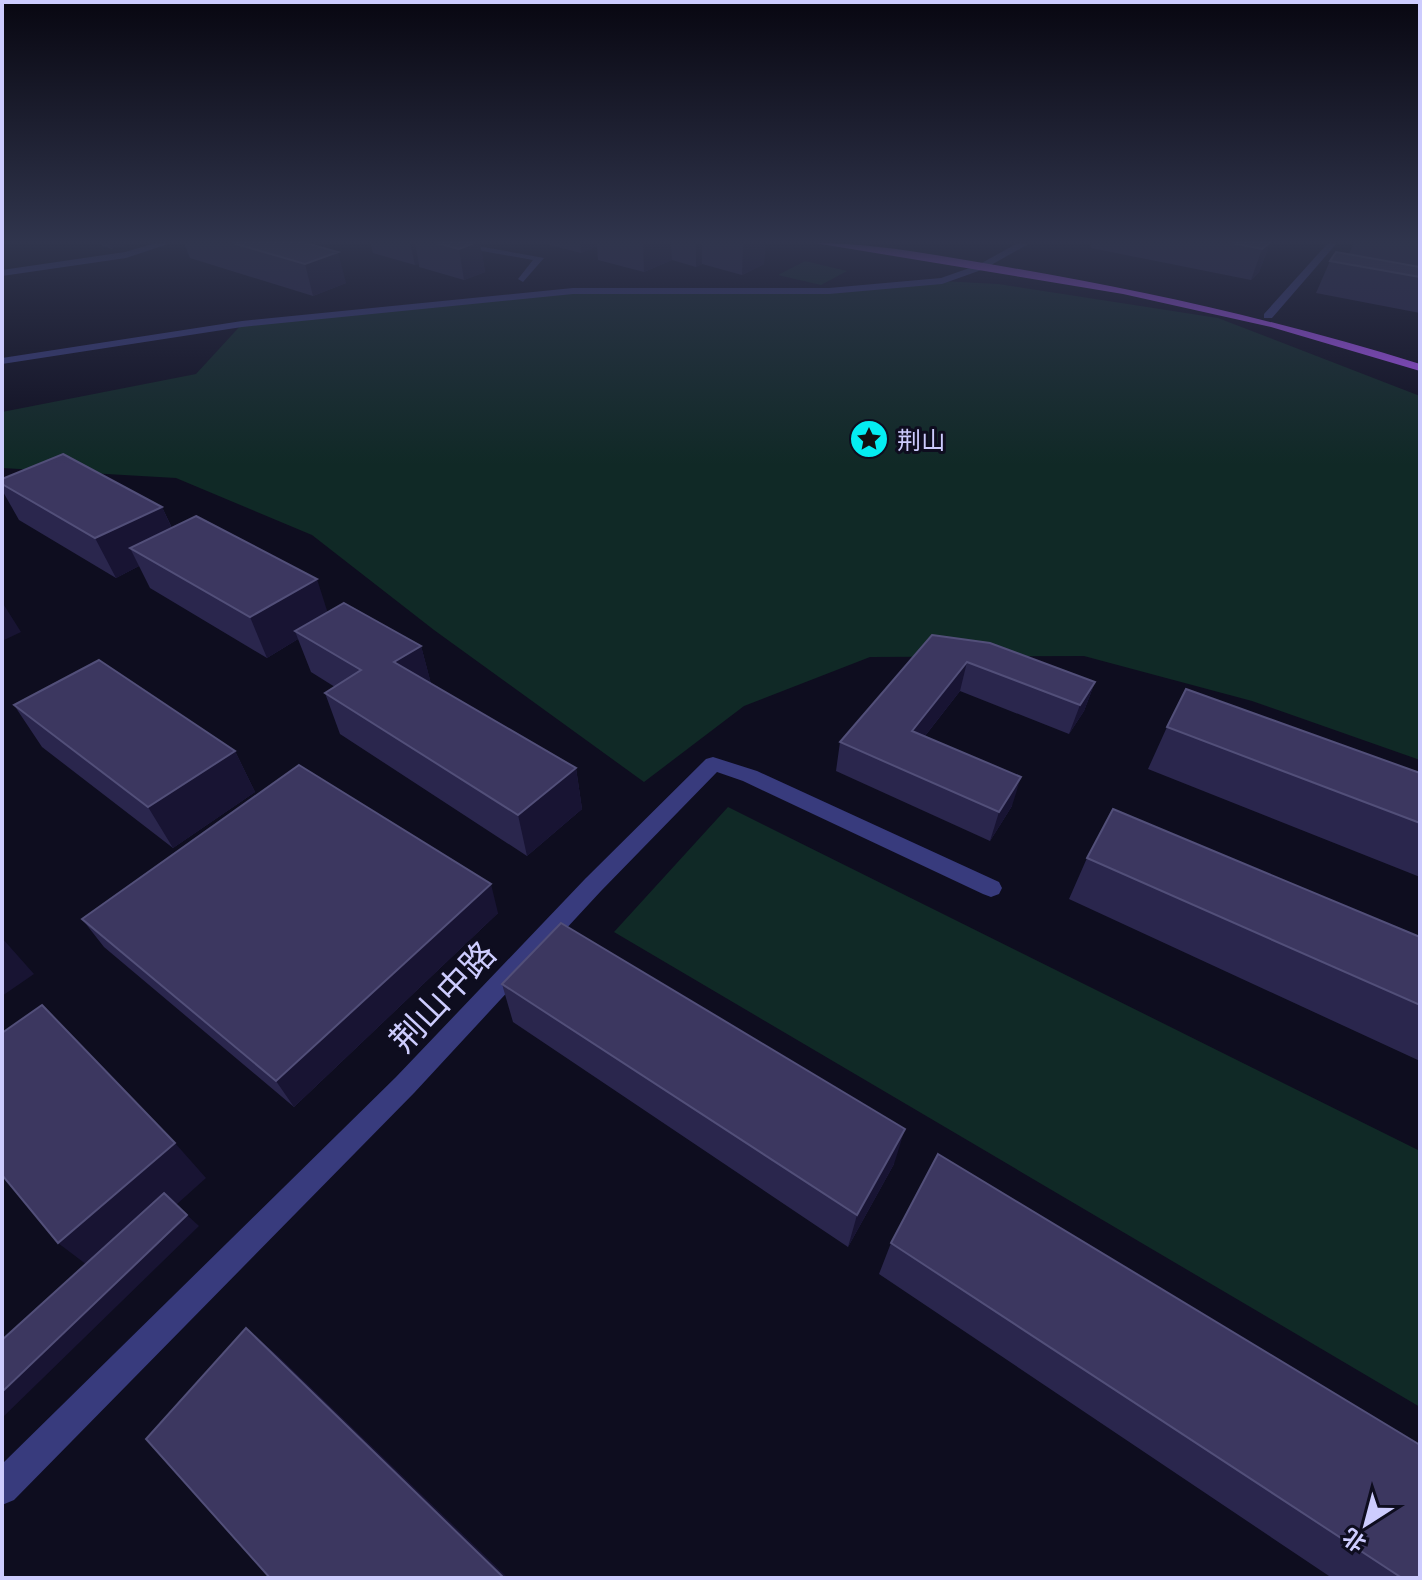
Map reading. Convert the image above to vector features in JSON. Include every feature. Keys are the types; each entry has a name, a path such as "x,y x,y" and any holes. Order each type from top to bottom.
{"main road":[{"path":"1222,317 1420,368"},
{"path":"1271,317 1420,358"}],"street":[{"path":"2,361 304,317"},
{"name":"荆山中路","path":"2,1488 405,1085 593,885 713,764 750,776 991,888"}],"green space":[{"path":"315,317 1218,318 1420,396 1420,760 1252,701 1084,656 870,657 744,706 644,782 434,630 312,535 176,478 2,468 2,412 196,374 242,324"},
{"path":"728,807 1420,1151 1420,1407 614,932"}],"building":[{"path":"63,454 162,507 95,538 2,484 2,479"},
{"path":"196,516 317,579 250,617 130,548"},
{"path":"344,603 421,646 394,662 576,768 518,815 325,693 361,670 295,631"},
{"path":"932,635 990,643 1095,682 1080,705 967,662 912,731 1021,777 999,812 840,742"},
{"path":"99,660 235,751 148,807 14,705"},
{"path":"1186,689 1420,773 1420,823 1167,727"},
{"path":"299,765 491,884 276,1081 82,919"},
{"path":"1113,809 1420,937 1420,1005 1087,858"},
{"path":"561,923 905,1129 857,1215 502,984"},
{"path":"42,1005 175,1143 58,1243 2,1175 2,1033"},
{"path":"938,1154 1420,1445 1420,1578 1402,1578 891,1243"},
{"path":"164,1193 187,1215 2,1392 2,1340"},
{"path":"246,1328 504,1578 270,1578 146,1439"}],"place":[{"name":"荆山","path":"869,439"}]}
